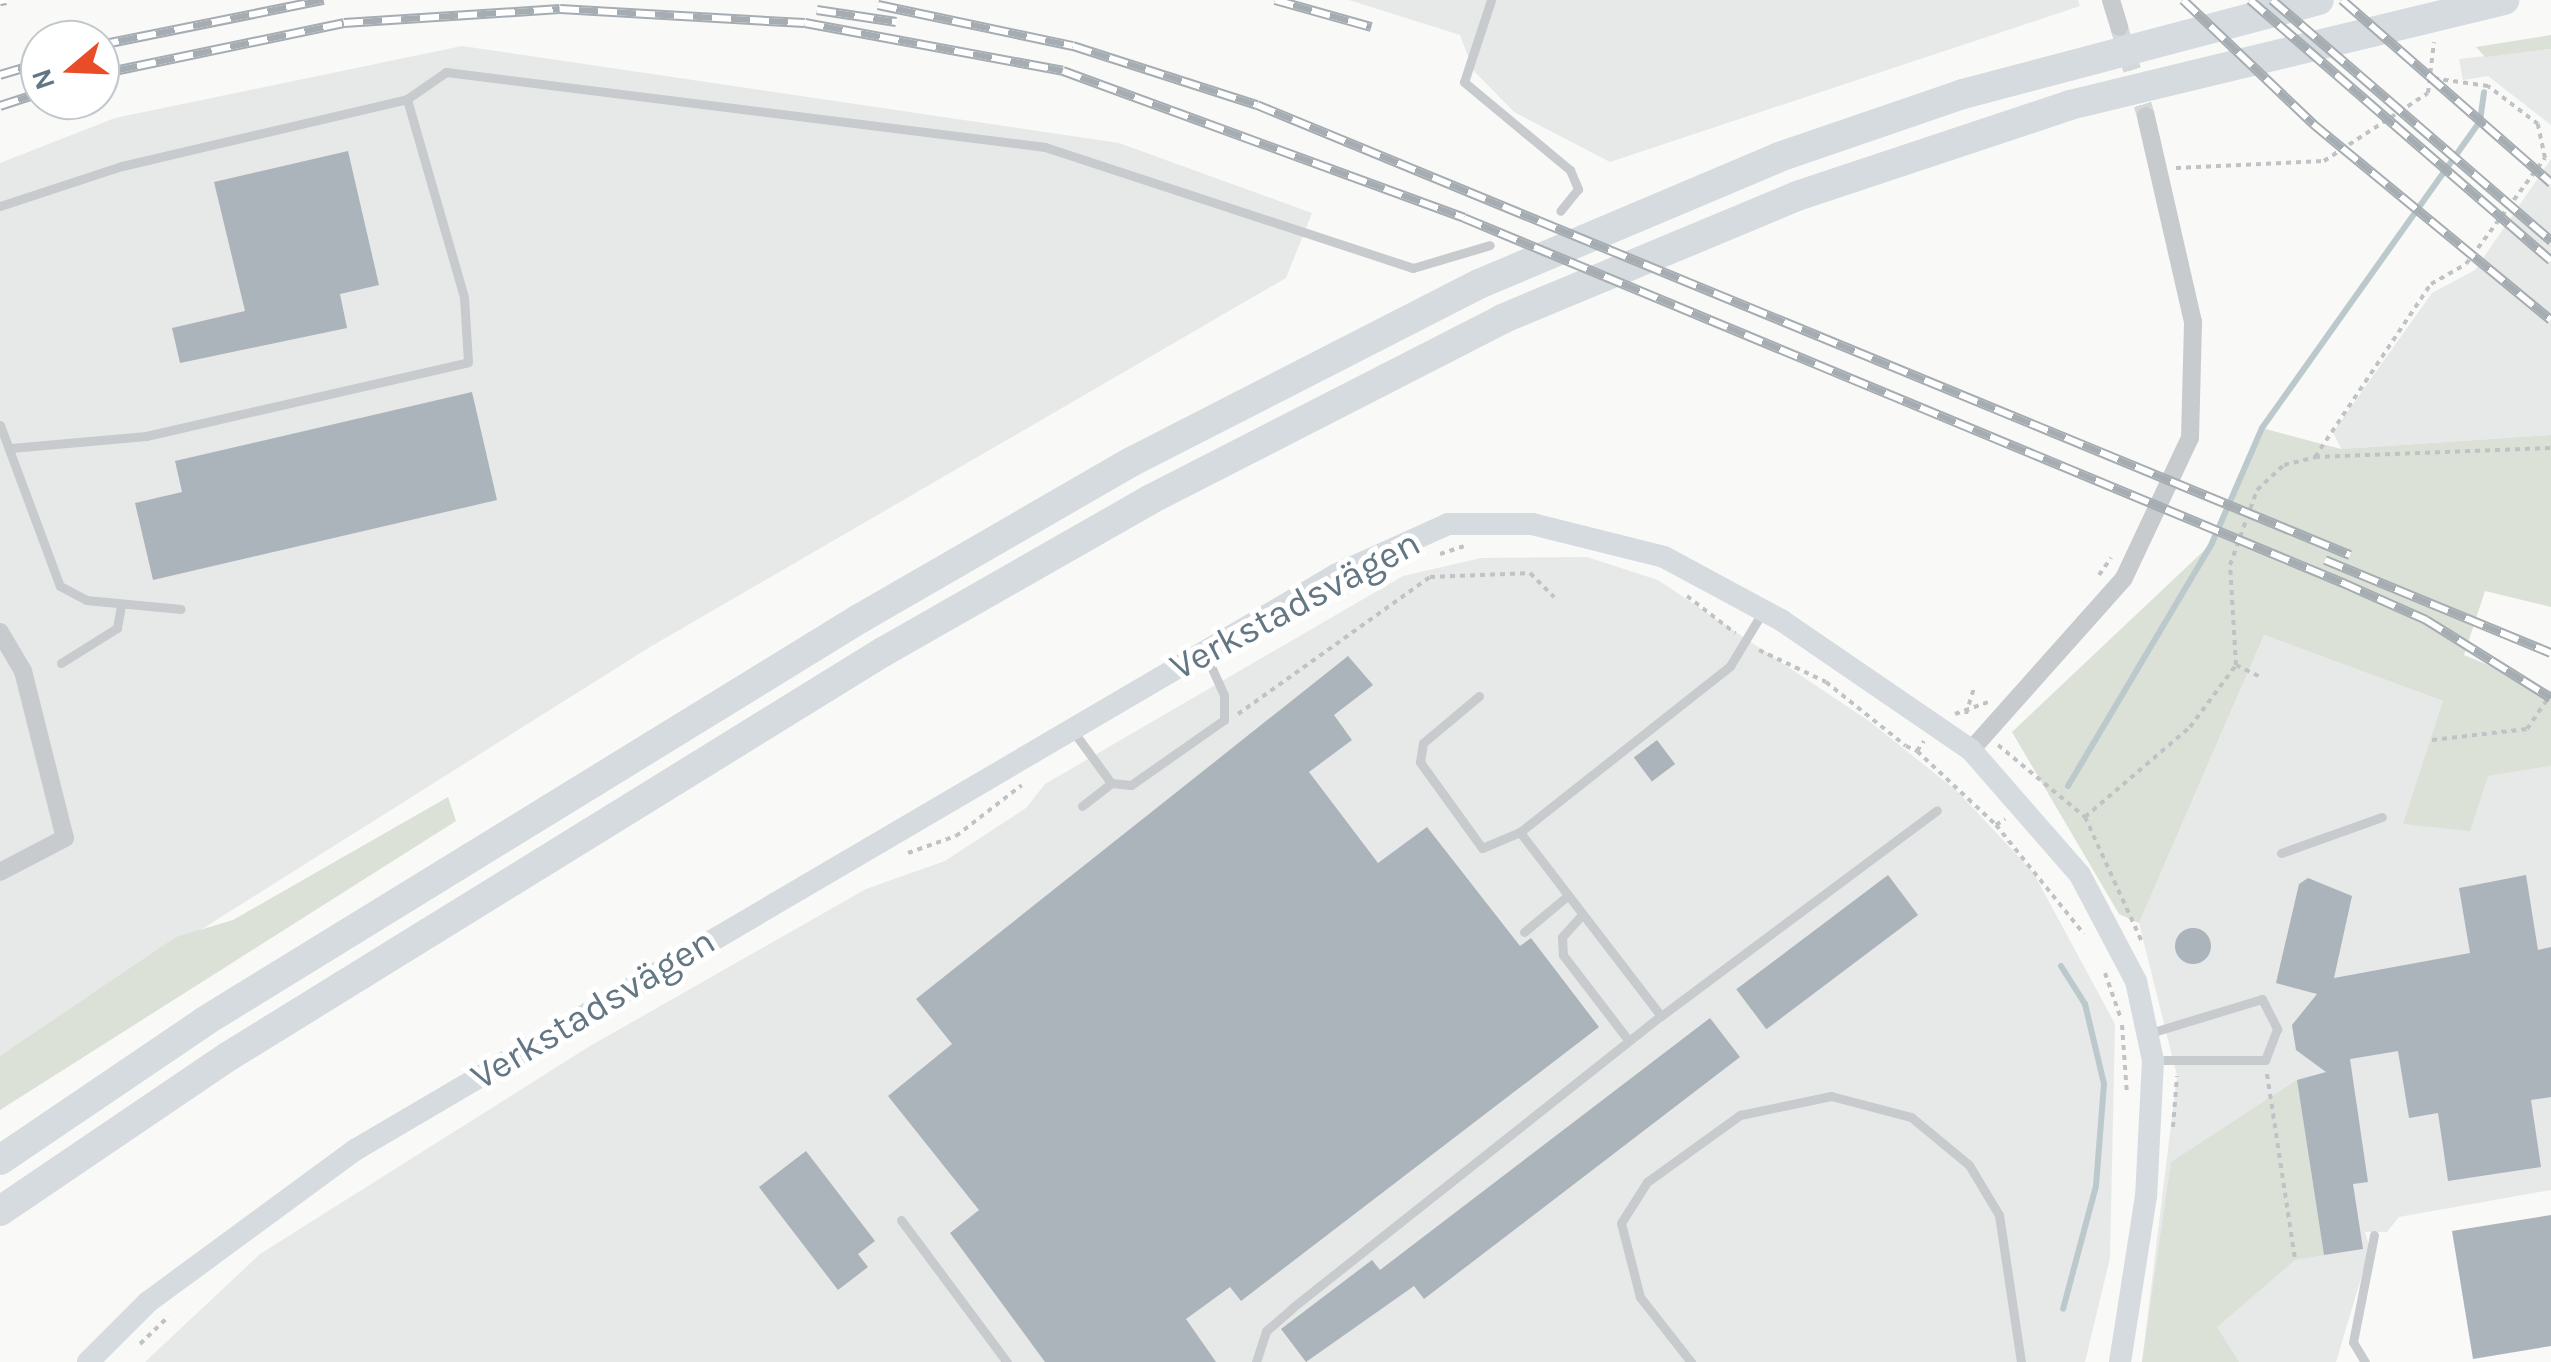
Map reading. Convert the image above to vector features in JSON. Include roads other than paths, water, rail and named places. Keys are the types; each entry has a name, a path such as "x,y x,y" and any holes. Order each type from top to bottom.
{"highway":[{"path":"0,1160 272,979 842,628 1131,462 1479,284 1779,158 1962,94 2319,0"},
{"path":"0,1211 229,1056 883,652 1151,499 1502,319 1797,196 2070,104 2505,0"}],"main road":[{"name":"Verkstadsvägen","path":"88,1362 148,1302 355,1150 1336,574 1448,524 1532,524 1664,557 1764,610 1972,750 2080,875 2136,982 2153,1060 2146,1196 2120,1362"}],"street":[{"path":"2111,0 2119,27"},
{"path":"1972,750 2124,578 2190,438 2193,322 2146,116"},
{"path":"0,632 24,672 65,838 0,872"}],"lane":[{"path":"1491,0 1464,82 1570,170 1578,189 1560,211"},
{"path":"0,206 122,166 407,99 446,72 946,129 1109,161 1413,268 1490,244"},
{"path":"11,448 146,436 468,362 464,297 407,99"},
{"path":"0,425 60,586 121,605 181,608"},
{"path":"62,662 117,628 121,605"},
{"path":"1479,696 1423,743 1420,762 1482,848 1520,832 1730,666 1764,610"},
{"path":"1082,806 1111,783 1131,785 1224,720 1224,695 1204,651"},
{"path":"1071,729 1111,783"},
{"path":"1256,1362 1266,1331 1292,1308 1661,1016 1938,810"},
{"path":"2281,853 2382,816"},
{"path":"1520,832 1565,898 1661,1016"},
{"path":"1524,932 1565,898"},
{"path":"1580,917 1562,938 1563,954 1629,1041"},
{"path":"2147,1034 2262,999 2277,1029 2265,1060 2153,1060"},
{"path":"1691,1362 1640,1297 1621,1223 1647,1182 1740,1115 1830,1096 1912,1117 1969,1164 2000,1214 2021,1362"},
{"path":"901,1220 1007,1362"},
{"path":"2365,1362 2353,1342 2374,1234"}],"waterway":[{"path":"2068,786 2212,543 2262,428 2480,121 2484,92"},
{"path":"2061,966 2085,1004 2104,1084 2096,1186 2063,1309"}],"tunnel":[{"path":"2119,27 2146,116"}],"railway":[{"path":"0,1 6,0"},
{"path":"120,41 324,0"},
{"path":"1275,0 1371,27"},
{"path":"2183,0 2313,124 2551,320"},
{"path":"2250,0 2551,261"},
{"path":"2272,0 2551,241"},
{"path":"2342,0 2551,183"},
{"path":"878,5 1073,46 1257,105 2350,555"},
{"path":"120,70 344,23 560,9 805,23 1063,71 1464,218 2343,583 2426,620 2551,698"},
{"path":"817,10 896,22"},
{"path":"0,75 20,69"},
{"path":"0,106 20,100"},
{"path":"2325,560 2551,653"}]}
